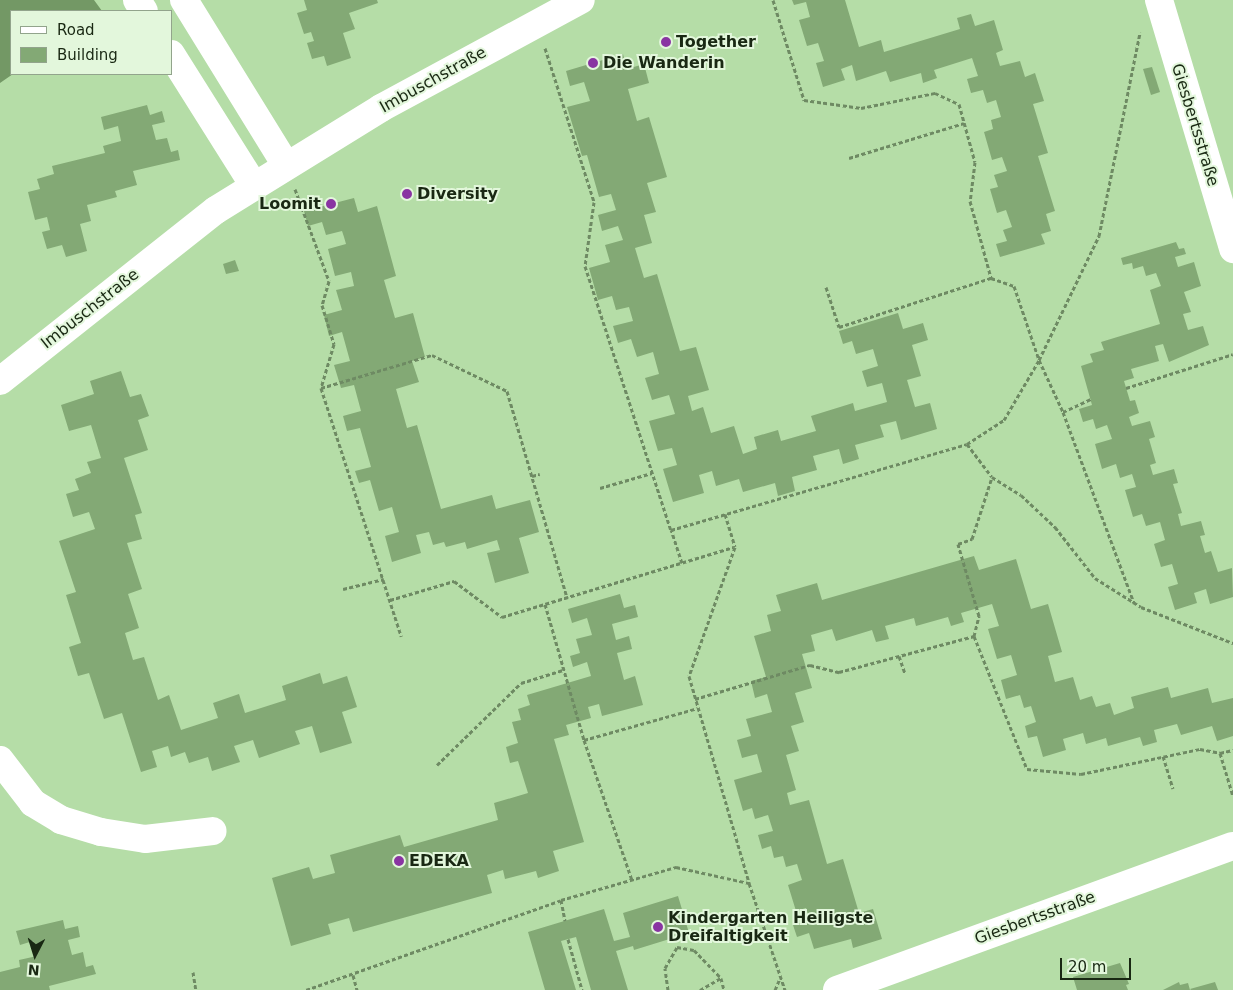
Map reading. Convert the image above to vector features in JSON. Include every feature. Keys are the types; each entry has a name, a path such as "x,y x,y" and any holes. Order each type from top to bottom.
{"street":[{"path":"184,0 286,164"},
{"name":"Imbuschstraße","path":"0,381 216,210 286,164 380,108 581,0"},
{"name":"Giesbertsstraße","path":"1159,0 1233,249"},
{"path":"172,56 254,186"},
{"path":"0,760 33,803 61,820 101,832 145,839 213,831"},
{"name":"Giesbertsstraße","path":"837,990 1233,846"}],"path":[{"path":"773,0 804,100 862,108 935,93 959,104 975,162 970,201 991,278"},
{"path":"537,24 594,202 584,266 682,563"},
{"path":"671,530 967,444 1004,420 1039,360 1099,236 1143,24"},
{"path":"848,158 964,123"},
{"path":"286,164 329,281 322,305 334,344 321,388 401,636"},
{"path":"826,287 839,327 991,278 1014,286 1039,360 1063,412 1134,603"},
{"path":"1126,388 1233,354"},
{"path":"321,388 432,355 507,391 566,598"},
{"path":"1063,412 1091,399"},
{"path":"967,444 992,477 1021,495 1056,527 1095,578 1134,603 1233,643"},
{"path":"600,488 652,473"},
{"path":"532,476 540,474"},
{"path":"992,477 972,539 958,544 979,616 974,636 1027,769 1081,774 1200,749 1220,754 1233,750"},
{"path":"725,514 735,546 689,676 749,883 785,990"},
{"path":"390,600 454,582 502,616 735,546"},
{"path":"343,589 384,579"},
{"path":"545,604 584,740 632,880"},
{"path":"696,698 810,665 839,672 974,636"},
{"path":"900,656 905,673"},
{"path":"437,765 521,683 564,670"},
{"path":"584,740 698,708"},
{"path":"1220,754 1233,796"},
{"path":"1163,756 1173,788"},
{"path":"306,990 561,900 676,867 749,883"},
{"path":"561,900 565,921"},
{"path":"568,939 582,990"},
{"path":"668,990 665,968 676,947 694,950 721,978 724,990"},
{"path":"193,972 196,990"},
{"path":"353,975 357,990"},
{"path":"775,990 781,977"},
{"path":"700,990 721,978"}],"green space":[{"path":"0,0 94,0 101,10 10,10 10,75 12,75 0,83"}],"building":[{"path":"304,0 377,0 378,3 349,13 355,29 343,33 351,58 327,66 324,56 312,59 307,43 314,41 311,32 304,34 297,13 307,10"},
{"path":"792,0 845,0 859,47 881,40 884,52 960,29 957,18 971,14 975,26 994,20 1003,50 996,53 1000,66 1020,61 1025,77 1035,73 1044,101 1033,104 1048,153 1038,156 1055,211 1046,214 1051,231 1041,234 1045,244 1000,257 996,244 1007,241 1003,230 1012,227 1006,210 997,213 990,189 998,187 994,175 1007,171 1002,157 992,160 984,132 993,129 991,120 1001,117 996,100 987,103 983,90 971,93 967,79 978,76 972,58 934,70 937,78 923,83 921,73 890,82 886,71 856,81 852,65 841,69 845,80 823,87 816,63 824,61 818,43 807,46 799,20 810,17 806,2 794,5"},
{"path":"623,54 627,69 644,64 649,83 628,89 637,121 649,117 667,177 647,183 656,212 644,215 652,243 635,248 644,278 657,274 680,351 696,347 709,390 688,396 692,411 703,407 711,433 734,426 743,454 757,449 754,437 778,430 781,441 816,431 811,416 853,403 855,411 887,402 882,383 867,387 862,371 878,366 873,349 856,354 852,341 843,344 839,331 898,313 903,329 923,323 928,340 912,345 921,376 907,380 915,407 930,403 937,429 901,440 896,421 880,425 884,437 855,445 859,459 843,464 839,449 813,456 817,470 792,477 795,491 778,496 775,483 743,492 739,479 716,486 712,471 699,475 704,493 673,502 663,469 677,465 672,448 658,451 649,421 675,414 669,395 652,400 645,378 659,374 653,352 637,357 631,339 618,343 613,326 633,321 629,307 616,310 612,296 598,300 589,268 610,262 605,245 623,240 618,226 602,231 598,215 616,210 611,194 599,197 587,155 582,156 567,107 590,101 584,82 570,86 566,71"},
{"path":"1152,67 1160,92 1151,95 1143,69"},
{"path":"147,105 150,115 162,111 165,122 152,125 156,140 167,138 171,152 178,150 180,160 133,171 137,185 115,191 117,197 87,205 91,221 80,224 87,251 66,257 62,245 47,249 42,232 50,230 47,217 35,220 28,192 40,189 37,179 54,174 52,166 105,153 103,146 121,141 118,126 104,130 101,117"},
{"path":"354,198 358,212 377,206 396,276 384,280 395,318 413,313 425,357 412,361 419,382 396,389 407,428 417,425 441,509 492,495 496,509 530,500 539,532 519,538 529,573 495,583 487,553 500,550 497,540 467,549 465,542 446,547 444,542 433,545 429,532 416,535 421,553 392,562 385,536 399,532 392,507 379,511 370,480 359,483 355,471 371,467 360,428 347,431 343,416 361,411 354,385 341,388 334,365 350,361 342,332 329,336 324,315 342,310 336,290 354,286 351,272 335,276 328,249 346,244 342,231 326,235 322,222 308,226 304,211"},
{"path":"1176,242 1179,249 1184,248 1186,254 1175,257 1178,267 1194,262 1201,286 1184,292 1191,312 1183,314 1188,330 1203,326 1209,345 1169,362 1163,344 1155,346 1159,361 1131,369 1134,378 1124,381 1130,401 1135,400 1139,413 1129,417 1132,426 1150,421 1155,437 1149,439 1156,463 1150,465 1153,475 1174,469 1178,483 1173,484 1182,513 1178,514 1181,526 1201,521 1205,535 1200,536 1205,553 1211,551 1218,572 1232,568 1233,597 1210,604 1206,589 1194,593 1197,603 1175,610 1168,587 1178,584 1172,564 1161,567 1154,544 1165,540 1160,522 1146,526 1142,514 1133,517 1125,490 1136,487 1132,474 1120,478 1116,464 1102,469 1095,444 1112,439 1107,425 1096,429 1093,419 1083,422 1079,409 1092,405 1081,366 1093,362 1090,354 1104,350 1101,342 1160,324 1150,290 1161,286 1156,273 1146,276 1143,266 1133,269 1132,263 1123,265 1121,258"},
{"path":"235,260 239,271 226,274 223,264"},
{"path":"121,371 130,397 141,394 149,416 138,420 148,450 124,458 142,513 135,515 142,539 127,543 142,589 128,594 139,628 125,633 133,660 144,657 158,700 169,695 181,730 218,718 213,703 239,694 245,713 286,700 282,686 320,673 323,684 347,676 357,707 342,712 352,743 320,753 312,726 295,731 300,744 259,758 253,740 234,746 240,762 212,771 208,757 189,763 185,752 171,757 168,746 152,751 157,767 141,772 122,713 104,719 89,673 78,676 69,647 81,643 66,595 76,592 59,541 95,529 89,512 73,517 66,494 79,490 75,479 91,473 87,462 101,458 91,425 69,431 61,405 94,394 90,381"},
{"path":"974,556 979,570 1016,559 1031,609 1048,604 1062,652 1048,656 1055,682 1073,677 1080,700 1092,696 1096,707 1110,703 1114,715 1134,708 1131,697 1168,687 1171,698 1208,688 1212,703 1233,698 1233,736 1217,741 1212,726 1181,735 1177,724 1154,730 1157,742 1143,746 1140,737 1108,746 1106,738 1086,744 1083,733 1063,739 1066,750 1043,757 1037,736 1028,738 1025,726 1036,722 1031,706 1024,708 1020,695 1006,699 1001,680 1017,675 1011,655 997,659 988,629 999,626 992,604 961,613 964,622 951,626 948,617 916,626 914,618 885,626 889,639 876,642 872,630 836,641 832,629 811,635 815,651 802,654 812,688 795,693 804,722 791,726 799,751 786,755 796,790 787,793 790,805 809,800 827,864 843,859 859,913 873,909 882,939 853,948 851,939 814,949 809,933 797,937 793,925 810,920 806,908 796,911 788,885 802,880 797,864 786,867 783,856 774,858 771,846 762,849 758,835 773,831 768,815 755,819 752,808 743,811 734,780 762,772 757,754 742,758 737,740 751,736 746,719 772,712 767,694 755,698 751,681 766,677 754,636 771,631 767,615 781,611 776,595 817,583 822,600"},
{"path":"620,594 624,608 635,605 638,617 612,624 616,640 629,636 632,649 617,653 624,680 635,676 643,705 602,716 599,704 588,707 591,718 566,725 569,735 554,739 584,842 553,851 559,871 538,878 536,871 505,879 503,870 487,875 492,893 353,932 349,918 328,924 331,934 291,946 272,878 309,867 313,879 335,873 330,855 400,835 404,847 498,820 494,803 528,793 518,761 510,763 506,747 518,743 512,722 521,720 518,709 530,705 527,695 591,676 587,662 573,667 570,656 580,653 576,639 592,635 587,618 572,623 568,609"},
{"path":"678,896 689,933 634,950 633,946 616,951 628,990 591,990 576,937 561,941 576,990 545,990 528,932 604,909 614,941 630,937 623,913"},
{"path":"63,920 65,929 78,926 80,937 68,940 72,955 83,952 86,967 93,965 96,974 49,986 50,990 0,990 0,972 20,967 19,960 37,956 33,941 20,945 16,931"},
{"path":"1120,963 1129,984 1126,985 1128,990 1077,990 1073,977"},
{"path":"1179,982 1180,985 1188,983 1190,990 1163,990"},
{"path":"1215,982 1218,990 1190,989"}],"place":[{"name":"Together","path":"666,42"},
{"name":"Die Wanderin","path":"593,63"},
{"name":"Diversity","path":"407,194"},
{"name":"Loomit","path":"331,204"},
{"name":"EDEKA","path":"399,861"},
{"name":"Kindergarten Heiligste Dreifaltigkeit","path":"658,927"}]}
